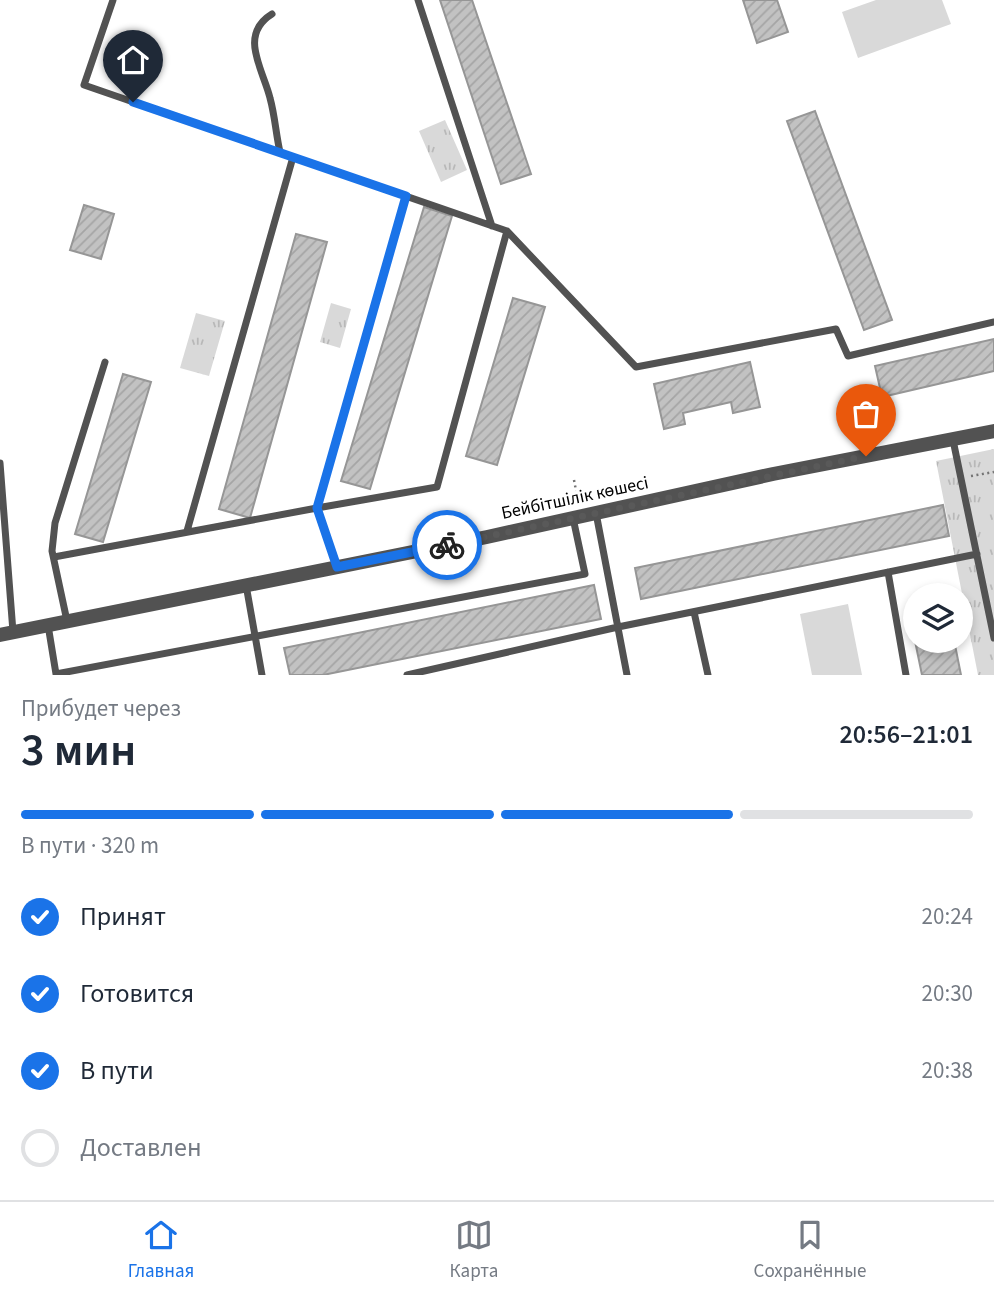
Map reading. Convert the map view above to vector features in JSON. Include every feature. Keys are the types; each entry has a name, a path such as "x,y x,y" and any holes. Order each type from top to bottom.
{"street":[{"name":"Бейбітшілік көшесі","path":"6,634 573,518 773,474 994,431"}],"lane":[{"path":"113,0 84,85 507,231 636,367 836,329 848,356 994,322"},
{"path":"418,0 492,226"},
{"path":"272,14 261,21 255,34 255,52 270,98 280,152"},
{"path":"187,531 293,157"},
{"path":"337,567 317,508 406,196"},
{"path":"54,557 437,487 507,231"},
{"path":"67,621 52,551 55,523 105,362"},
{"path":"953,439 994,638"},
{"path":"0,463 6,634"},
{"path":"596,513 627,675"},
{"path":"48,625 56,674 585,574 573,518"},
{"path":"407,675 618,627 977,554"},
{"path":"888,572 906,675"},
{"path":"246,585 262,675"},
{"path":"694,611 708,675"}],"path":[{"path":"961,478 994,472"}],"green space":[{"path":"876,0 942,0 951,24 858,58 842,12"},
{"path":"445,120 467,170 441,182 419,131"},
{"path":"331,303 351,309 340,348 320,342"},
{"path":"196,313 225,321 209,376 180,368"},
{"path":"994,449 994,675 978,675 973,650 973,583 960,583 936,461"},
{"path":"848,604 862,675 812,675 800,614"}],"building":[{"path":"440,0 472,0 531,174 501,184"},
{"path":"743,0 777,0 788,32 757,43"},
{"path":"815,111 892,320 864,330 787,121"},
{"path":"84,205 114,214 101,259 70,250"},
{"path":"424,207 452,216 370,489 341,481"},
{"path":"296,234 327,242 250,518 219,509"},
{"path":"513,298 545,307 497,465 466,456"},
{"path":"994,339 994,371 882,397 875,366"},
{"path":"750,362 760,407 733,413 731,402 683,413 685,424 664,429 654,384"},
{"path":"123,374 151,382 103,542 75,534"},
{"path":"943,505 949,536 641,599 635,568"},
{"path":"594,585 601,619 323,675 290,675 284,648"},
{"path":"917,653 957,653 961,675 922,675"}],"way so far":[{"path":"447,545 866,456"}],"route":[{"path":"133,102 406,196 317,508 327,530 337,567 447,545"}]}
